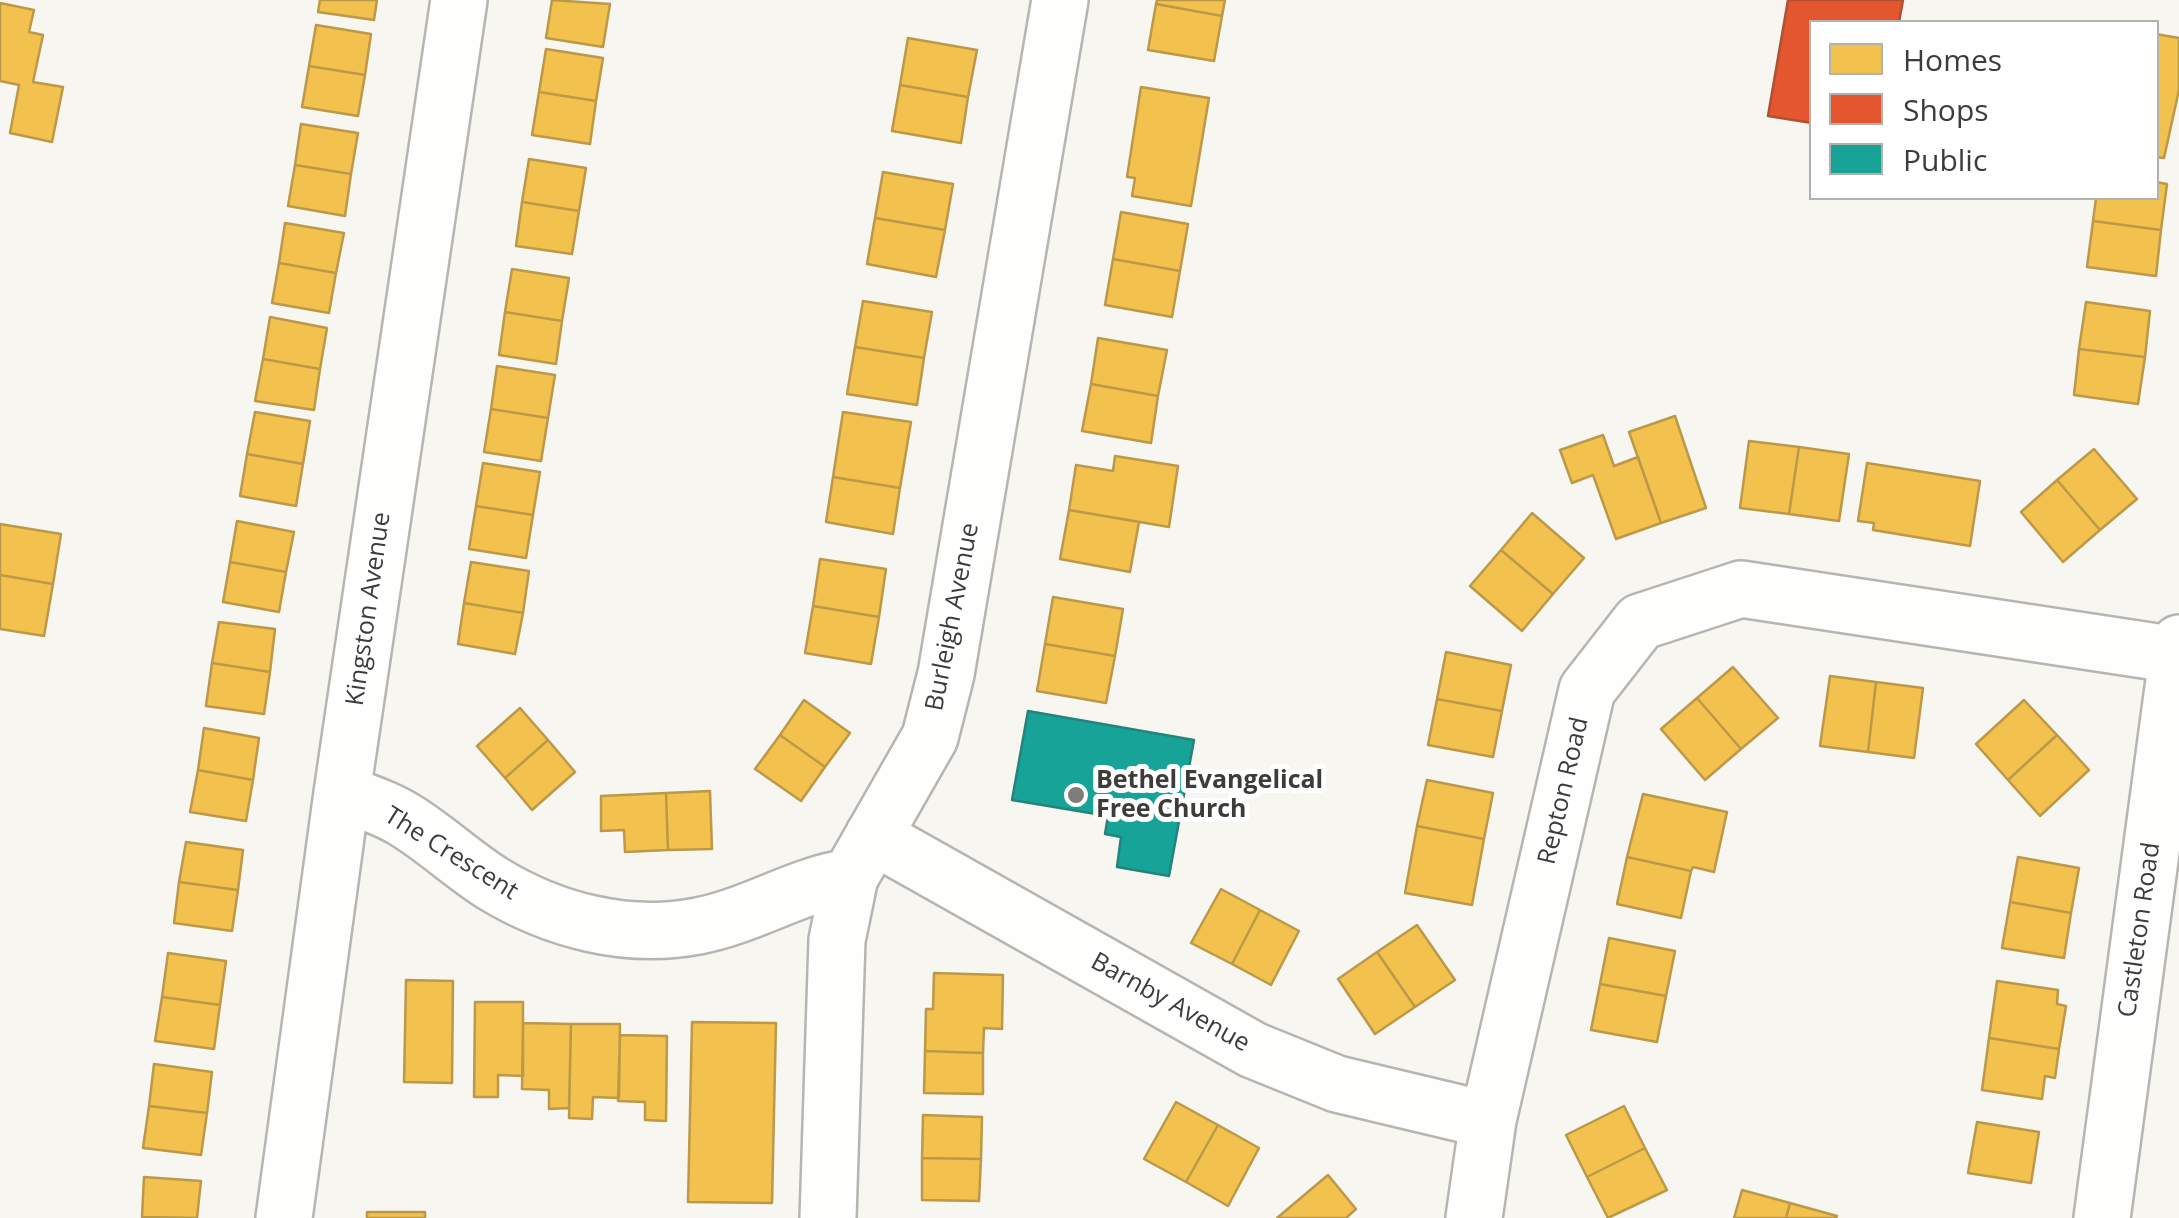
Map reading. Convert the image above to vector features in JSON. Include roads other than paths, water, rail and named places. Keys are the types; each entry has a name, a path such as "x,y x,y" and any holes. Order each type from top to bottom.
{"street":[{"name":"Kingston Avenue","path":"284,1218 342,793 459,0"},
{"name":"Burleigh Avenue","path":"828,1218 837,940 862,856 930,738 946,674 1060,0"},
{"name":"Repton Road","path":"1474,1218 1488,1120 1588,690 1640,622 1741,589 2178,649"},
{"name":"Castleton Road","path":"2102,1218 2178,649"},
{"name":"The Crescent","path":"342,793 403,818 492,882 527,902 610,928 695,927 732,918 827,880 862,856"},
{"name":"Barnby Avenue","path":"862,856 1253,1050 1336,1084 1488,1120"}],"place":[{"name":"Bethel Evangelical Free Church","path":"1076,795"}]}
